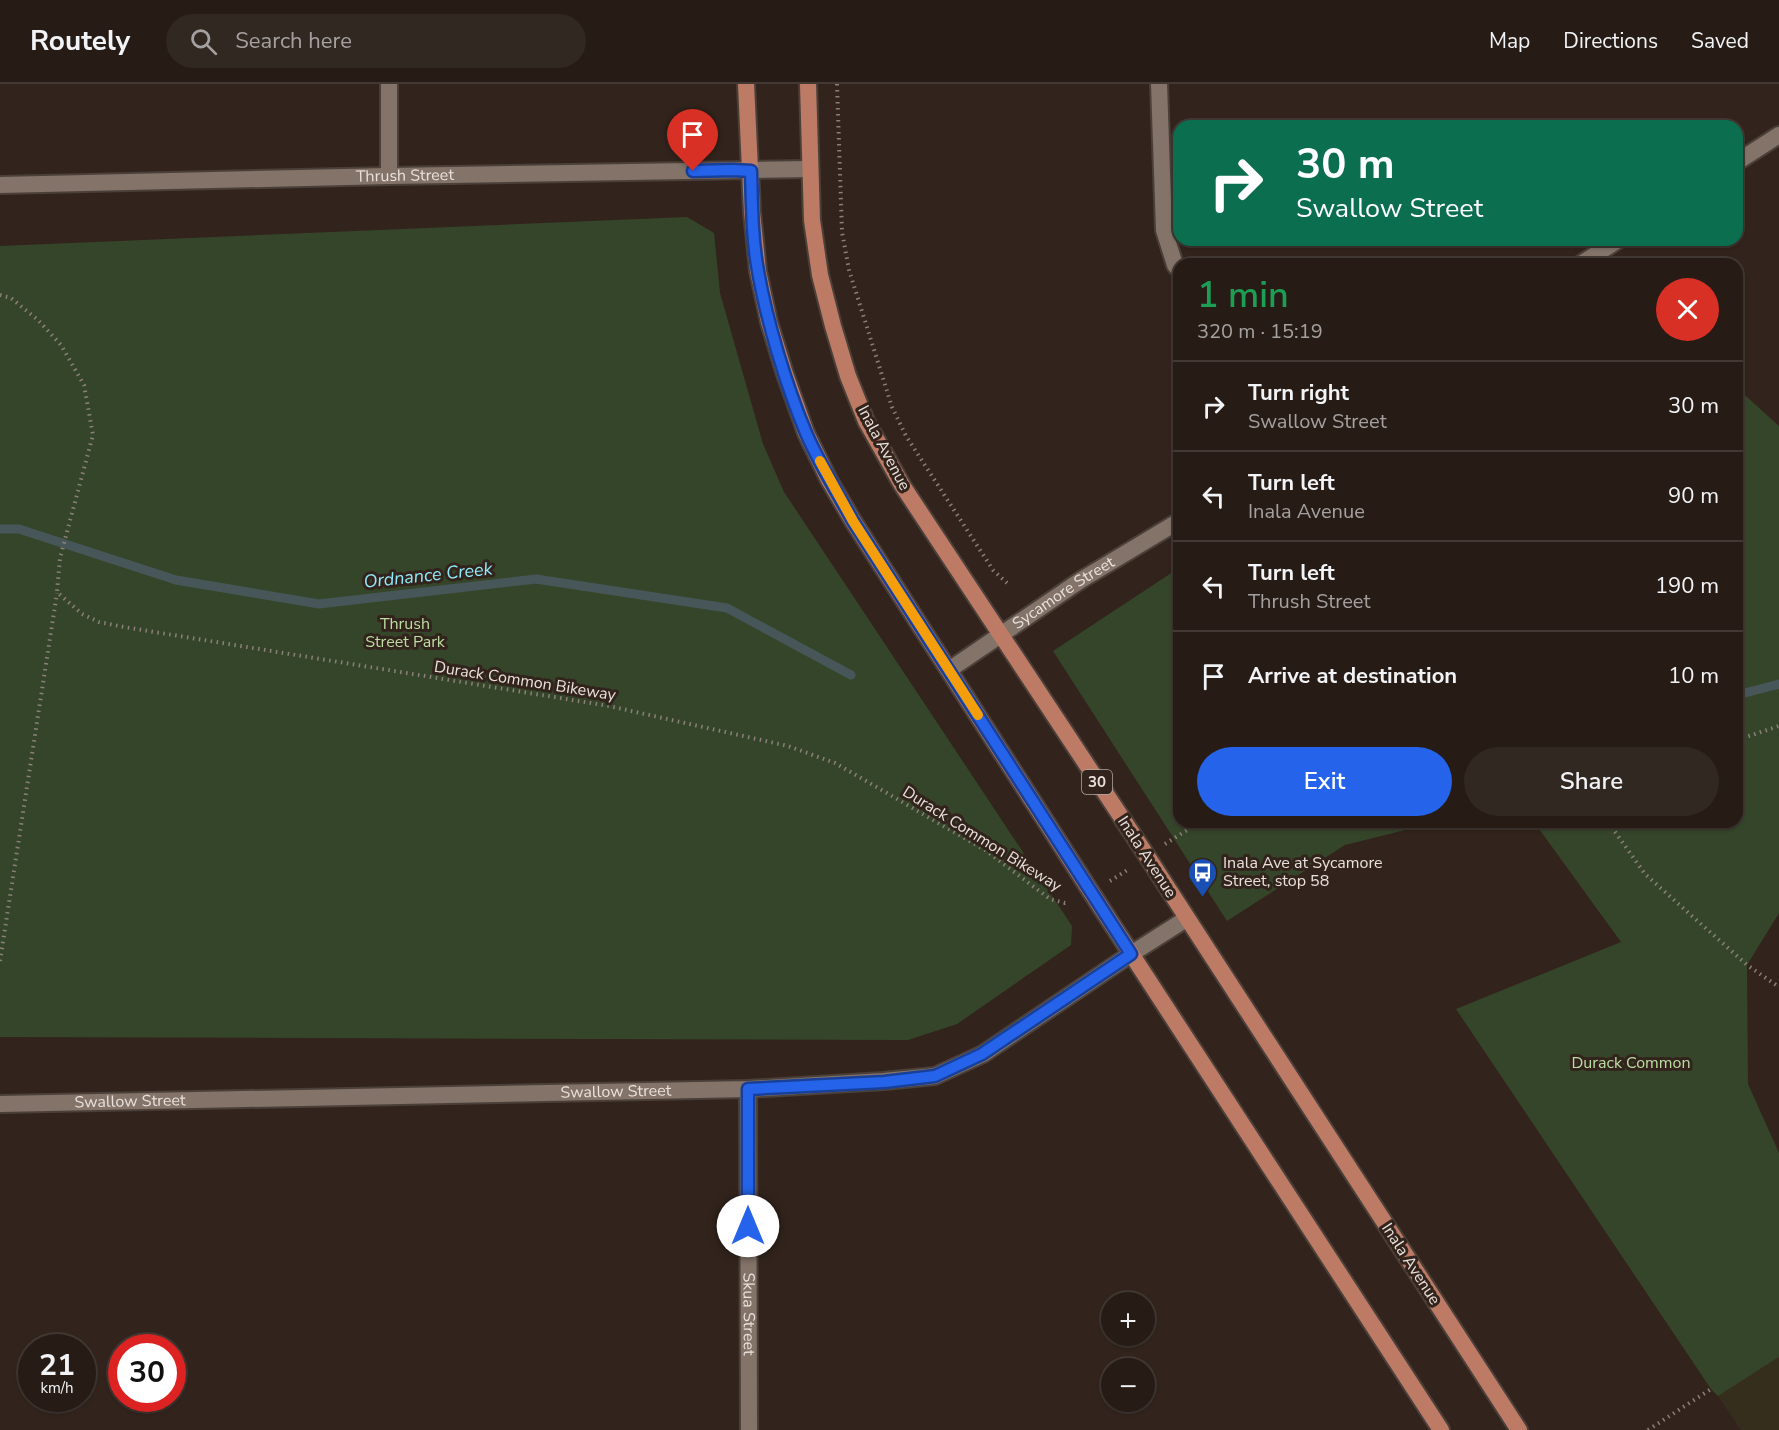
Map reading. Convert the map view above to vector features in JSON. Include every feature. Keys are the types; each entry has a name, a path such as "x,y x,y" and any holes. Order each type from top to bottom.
{"main road":[{"path":"746,84 752,212 758,271 769,322 785,374 806,433 830,480 853,521 1091,892 1441,1430"},
{"name":"Inala Avenue","path":"808,84 812,220 820,275 848,376 866,421 902,485 1147,856 1519,1430"}],"street":[{"path":"389,84 389,176"},
{"path":"1159,84 1164,230 1174,258"},
{"path":"1743,158 1779,135"},
{"name":"Thrush Street","path":"0,185 810,169"},
{"path":"1590,258 1609,246"},
{"name":"Sycamore Street","path":"950,670 1081,580 1173,525"},
{"name":"Swallow Street","path":"0,1104 748,1089 884,1082 935,1076 982,1054 1186,919"},
{"name":"Skua Street","path":"748,1089 749,1430"}],"path":[{"path":"837,84 842,232 849,270 892,407 906,436 993,570 1006,583"},
{"path":"0,296 12,298 38,320 61,345 84,385 93,435 60,558 57,592 0,961"},
{"name":"Durack Common Bikeway","path":"57,592 82,614 99,622 609,706 788,746 836,763 985,850 1050,899 1065,903 1123,874 1191,828"},
{"path":"1743,738 1779,726"},
{"path":"1338,828 1373,828"},
{"path":"1612,828 1645,873 1747,965 1779,987"},
{"path":"1648,1430 1711,1389"}],"shaded area":[{"path":"1779,1357 1779,1430 1741,1430 1718,1396"}],"green space":[{"name":"Thrush Street Park","path":"687,217 714,233 720,293 763,444 784,492 1072,926 1071,945 957,1024 908,1040 0,1037 0,246"},
{"name":"Durack Common","path":"1743,393 1779,426 1779,913 1747,965 1748,1084 1779,1153 1779,1357 1718,1396 1711,1389 1456,1009 1621,942 1538,828 1743,828"},
{"path":"1173,572 1173,828 1413,828 1345,845 1227,921 1053,651"}],"waterway":[{"name":"Ordnance Creek","path":"0,529 19,529 176,580 319,604 536,579 727,608 851,675"},
{"name":"Ordnance Creek","path":"1743,693 1779,684"}],"slow traffic":[{"path":"820,461 853,521 978,715"}],"place":[{"name":"Inala Ave at Sycamore Street, stop 58","path":"1202,898"}],"route":[{"path":"693,171 751,171 752,212 758,271 769,322 806,433 853,521 1131,954 982,1054 935,1076 884,1082 748,1089 748,1226"}]}
